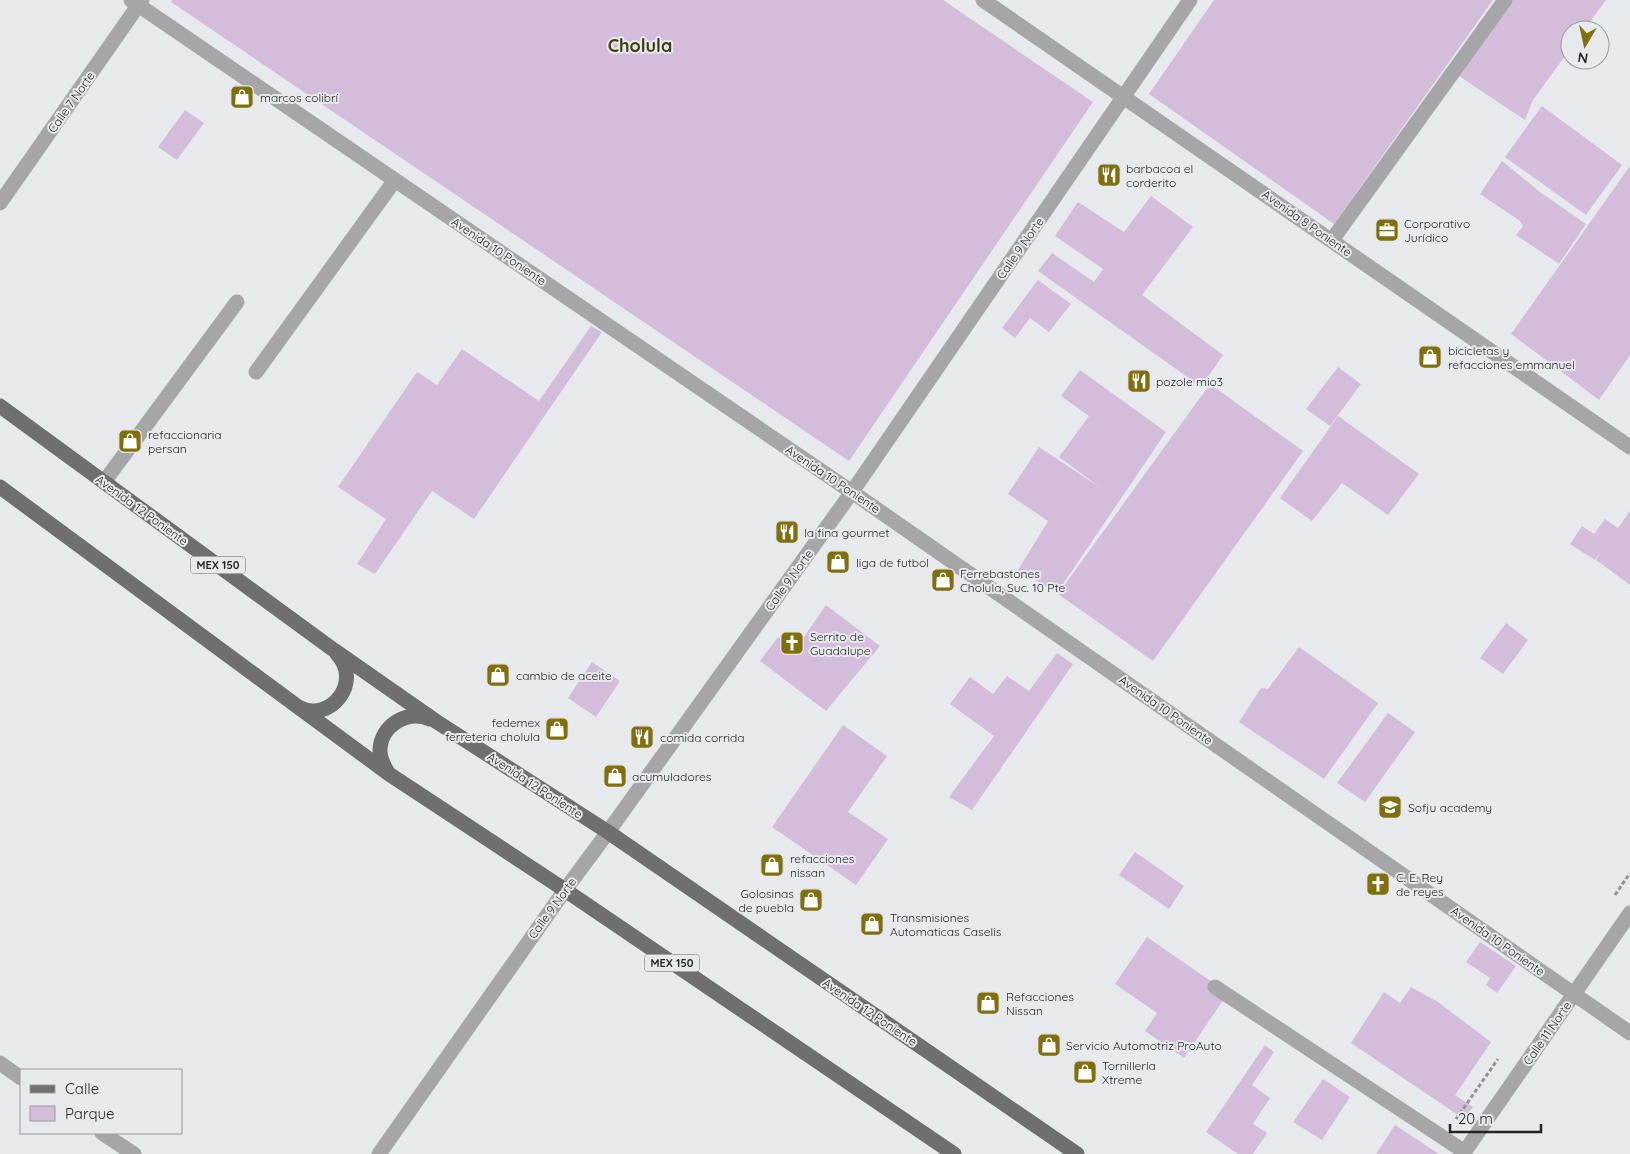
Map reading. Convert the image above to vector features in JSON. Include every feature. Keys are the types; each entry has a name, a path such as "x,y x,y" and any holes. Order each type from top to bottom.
{"main road":[{"name":"Avenida 12 Poniente","path":"0,406 331,648 437,722 608,832 1077,1154"},
{"name":"MEX 150","path":"0,487 389,774 565,890 954,1154"},
{"path":"293,704 302,709 318,710 333,704 340,697 346,688 346,671 340,655 331,648"},
{"path":"389,774 383,764 380,752 382,740 387,730 395,722 405,717 427,717 437,722"}],"street":[{"name":"Avenida 8 Poniente","path":"983,0 1630,447"},
{"name":"Calle 9 Norte","path":"379,1154 565,890 852,492 1190,0"},
{"path":"1332,240 1506,0"},
{"name":"Avenida 10 Poniente","path":"137,2 852,492 1630,1033"},
{"name":"Calle 7 Norte","path":"0,204 137,2"},
{"path":"256,372 395,180"},
{"path":"104,482 237,302"},
{"name":"Calle 11 Norte","path":"1464,1153 1630,913"},
{"path":"1215,987 1464,1153"},
{"path":"0,1063 20,1077"},
{"path":"104,1134 134,1154"}],"green space":[{"path":"172,0 943,0 1093,102 849,461 171,2"},
{"path":"1214,0 1493,0 1334,224 1149,94"},
{"path":"1511,0 1606,0 1591,20 1560,20 1560,63 1533,100 1525,120 1456,74"},
{"path":"1542,106 1622,165 1586,215 1505,157"},
{"path":"185,110 204,123 177,160 158,147"},
{"path":"1502,161 1540,192 1586,224 1559,264 1516,235 1523,226 1520,221 1480,194"},
{"path":"1630,166 1630,355 1599,400 1511,334"},
{"path":"1151,196 1193,227 1142,295 1223,355 1200,386 1038,271 1052,253 1094,282 1103,269 1055,236 1078,202 1124,232"},
{"path":"1038,280 1071,304 1049,332 1030,318 1015,338 1002,328"},
{"path":"591,326 602,332 474,519 432,491 375,574 357,564 386,519 338,487 417,372 437,385 462,349 539,401"},
{"path":"1338,367 1361,384 1330,426 1306,409"},
{"path":"1080,370 1166,432 1057,593 1018,570 1048,521 1008,494 1039,447 1101,488 1059,457 1089,416 1061,396"},
{"path":"1210,384 1303,451 1153,661 1058,594"},
{"path":"1338,416 1419,474 1388,515 1342,483 1312,521 1280,498"},
{"path":"1630,511 1630,585 1596,560 1602,550 1595,560 1570,544 1582,526 1594,534 1605,519 1618,528"},
{"path":"826,605 880,646 826,711 760,661 778,637 795,650"},
{"path":"1506,623 1528,640 1503,674 1480,658"},
{"path":"1299,647 1378,703 1324,779 1239,722 1261,688 1268,689"},
{"path":"1057,653 1073,664 972,810 949,797 994,736 950,704 970,677 993,694 1007,676 1029,691"},
{"path":"592,662 620,681 596,717 568,698"},
{"path":"1388,713 1415,732 1365,802 1337,783"},
{"path":"843,725 887,756 848,812 888,839 856,885 772,827"},
{"path":"1135,852 1184,886 1169,909 1119,875"},
{"path":"1147,937 1228,993 1184,1058 1145,1031 1157,1013 1115,984"},
{"path":"1480,942 1516,966 1497,993 1486,985 1490,978 1466,962"},
{"path":"1411,987 1438,1002 1491,1042 1455,1095 1473,1107 1464,1119 1351,1043 1384,992 1400,1003"},
{"path":"1265,1045 1274,1052 1252,1085 1270,1098 1253,1124 1267,1133 1253,1154 1238,1154 1206,1132"},
{"path":"1323,1079 1350,1097 1322,1140 1293,1122"},
{"path":"1395,1125 1439,1154 1376,1154"}],"place":[{"name":"marcos colibrí","path":"242,97"},
{"name":"barbacoa el corderito","path":"1109,175"},
{"name":"Corporativo Jurídico","path":"1387,230"},
{"name":"bicicletas y refacciones emmanuel","path":"1430,357"},
{"name":"pozole mio3","path":"1139,381"},
{"name":"refaccionaria persan","path":"130,441"},
{"name":"la fina gourmet","path":"787,532"},
{"name":"liga de futbol","path":"838,562"},
{"name":"Ferrebastones Cholula, Suc. 10 Pte","path":"943,580"},
{"name":"Serrito de Guadalupe","path":"792,643"},
{"name":"cambio de aceite","path":"498,675"},
{"name":"fedemex ferreteria cholula","path":"557,729"},
{"name":"comida corrida","path":"642,737"},
{"name":"acumuladores","path":"615,776"},
{"name":"Sofju academy","path":"1390,807"},
{"name":"refacciones nissan","path":"772,865"},
{"name":"C. E. Rey de reyes","path":"1378,884"},
{"name":"Golosinas de puebla","path":"811,900"},
{"name":"Transmisiones Automaticas Caselis","path":"872,924"},
{"name":"Refacciones Nissan","path":"988,1003"},
{"name":"Servicio Automotriz ProAuto","path":"1049,1045"},
{"name":"Tornillería Xtreme","path":"1085,1072"}],"district":[{"name":"Cholula","path":"640,45"}]}
